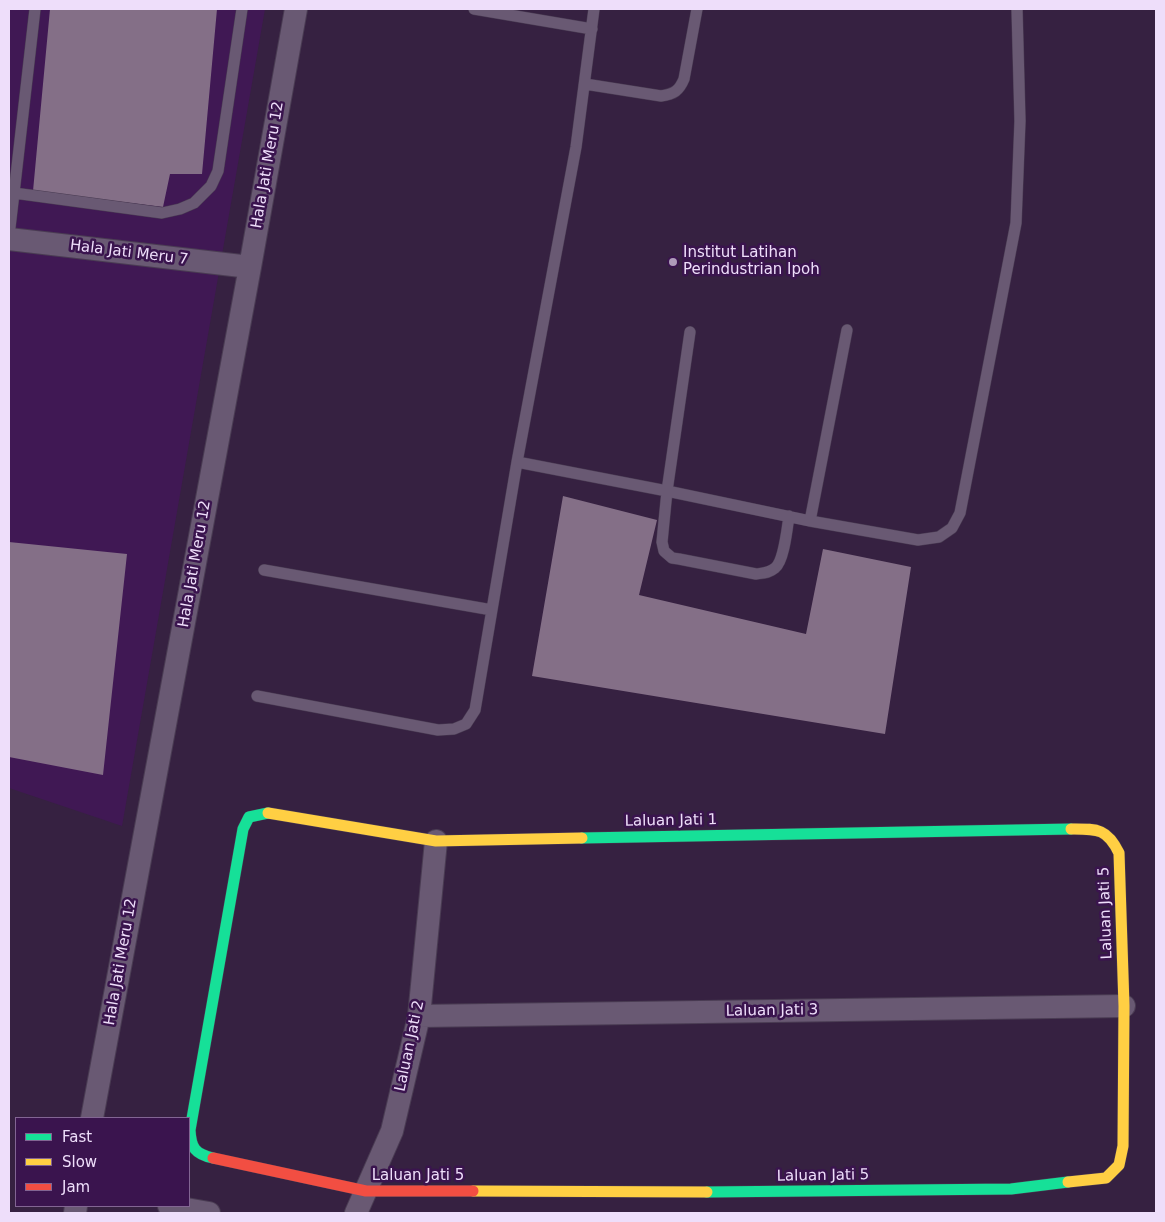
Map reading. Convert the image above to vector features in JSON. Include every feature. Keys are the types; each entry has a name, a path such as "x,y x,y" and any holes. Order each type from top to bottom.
{"street":[{"name":"Hala Jati Meru 12","path":"92,1117 296,9"},
{"name":"Hala Jati Meru 7","path":"9,238 250,267"},
{"name":"Laluan Jati 1","path":"193,1149 190,1130 243,829 249,817 268,813 436,841 1086,829 1098,830 1108,835"},
{"name":"Laluan Jati 5","path":"193,1149 209,1157 366,1191 748,1192 1011,1188 1106,1178 1119,1165 1123,1146 1124,1006 1119,853 1108,835"},
{"name":"Laluan Jati 2","path":"356,1213 392,1131 419,1016 436,841"},
{"name":"Laluan Jati 3","path":"419,1016 1124,1006"},
{"path":"175,1207 210,1213"}],"lane":[{"path":"9,238 11,193 35,9"},
{"path":"11,193 162,213 180,209 194,203 211,186 218,171 242,9"},
{"path":"474,9 592,29"},
{"path":"256,696 438,730 454,729 466,724 475,710 517,462 576,147 594,9"},
{"path":"585,84 661,96 669,95 676,91 681,87 684,79 697,9"},
{"path":"517,462 810,521 918,540 939,537 952,528 960,513 1016,223 1020,121 1017,9"},
{"path":"810,521 847,330"},
{"path":"690,332 666,491 662,542 664,551 672,558 756,574 766,573 775,568 781,560 789,516"},
{"path":"264,570 492,610"}],"shaded area":[{"path":"9,9 265,9 122,826 9,788"}],"building":[{"path":"50,9 217,9 202,174 170,174 163,207 33,191"},
{"path":"563,496 657,520 639,595 806,634 823,549 911,567 885,734 532,676"},
{"path":"9,542 127,554 103,775 9,757"}],"traffic: fast":[{"path":"213,1158 195,1149 191,1141 190,1130 243,829 249,817 268,813"},
{"path":"582,838 1071,829"},
{"path":"707,1192 1011,1189 1068,1182"}],"traffic: slow":[{"path":"268,813 436,841 582,838"},
{"path":"1068,1182 1106,1178 1119,1165 1123,1146 1124,1006 1119,853 1115,845 1105,834 1088,829 1071,829"},
{"path":"473,1191 707,1192"}],"traffic: jam":[{"path":"213,1158 366,1191 473,1191"}],"place":[{"name":"Institut Latihan Perindustrian Ipoh","path":"673,262"}]}
